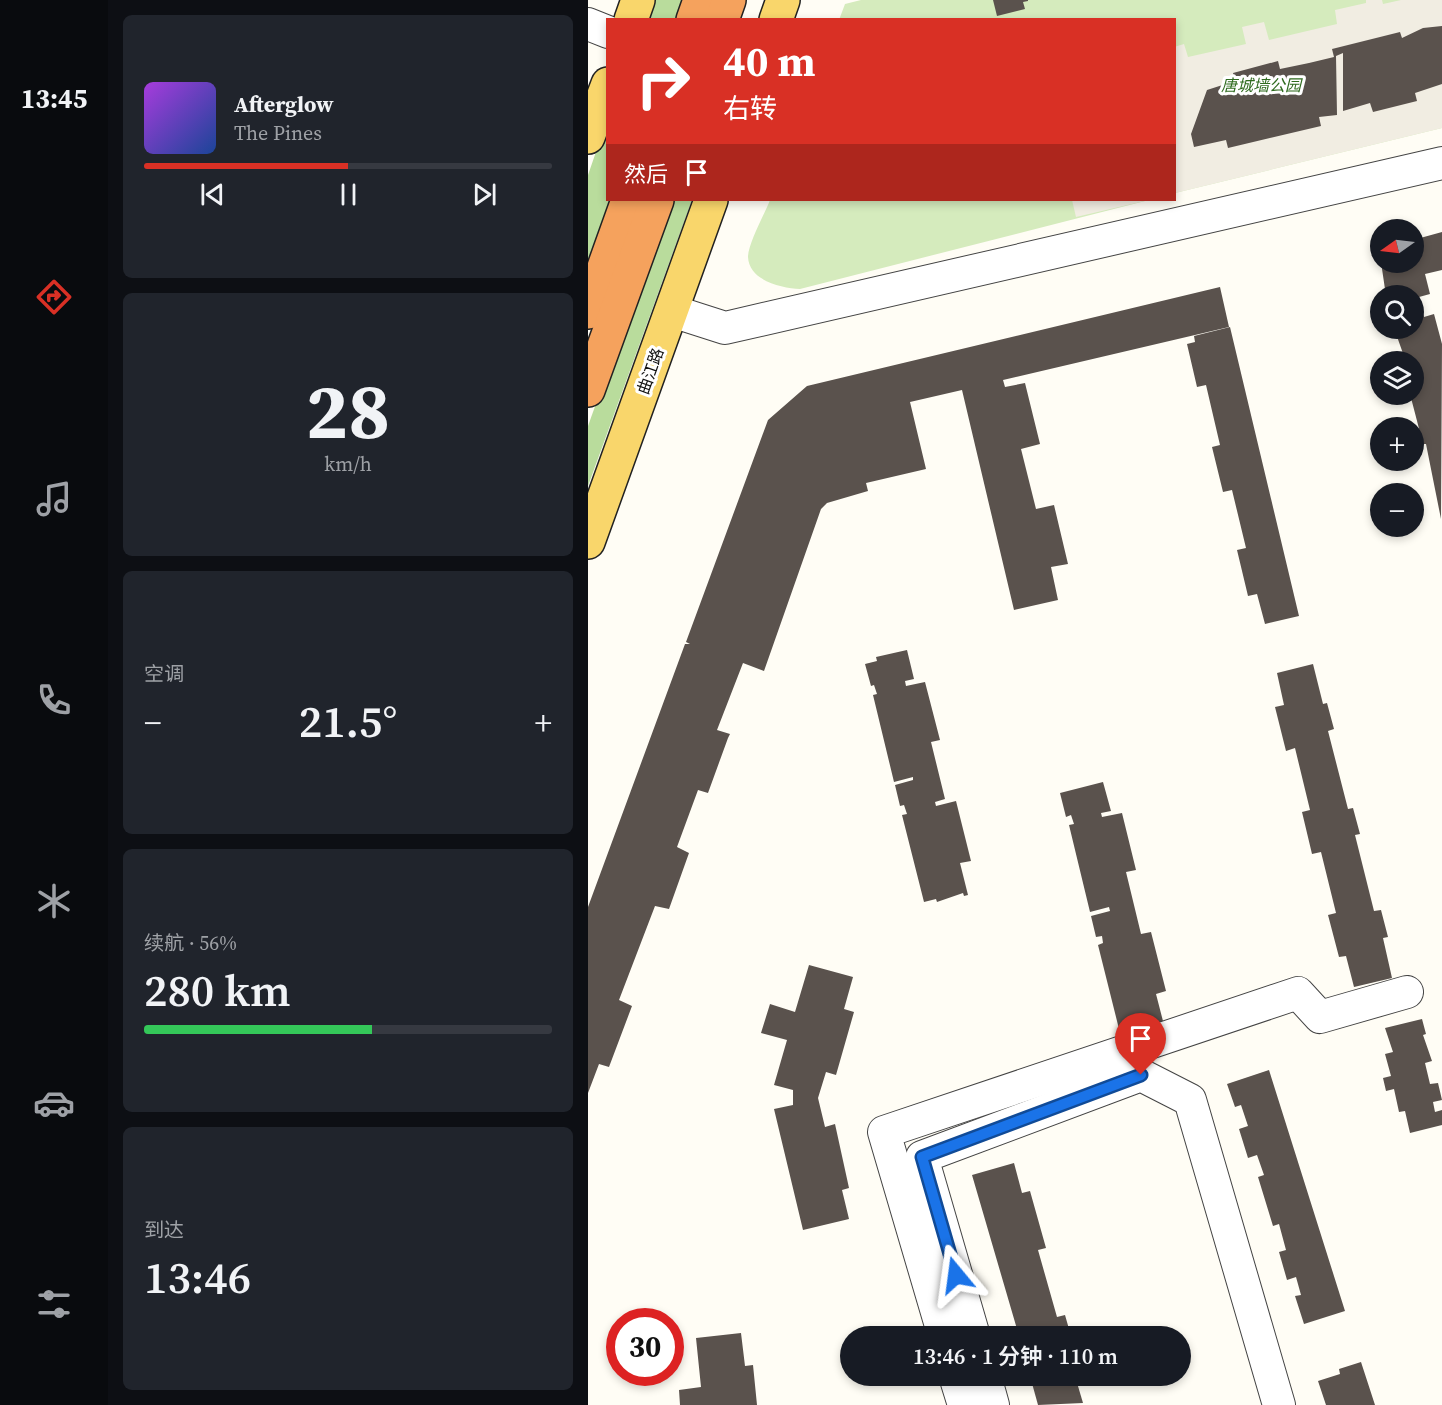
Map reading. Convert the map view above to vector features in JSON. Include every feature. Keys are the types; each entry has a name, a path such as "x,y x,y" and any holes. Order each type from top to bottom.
{"highway":[{"path":"694,18 700,0"},
{"path":"723,18 729,0"},
{"path":"588,312 628,201"},
{"path":"588,390 657,201"}],"main road":[{"path":"632,18 638,0"},
{"path":"777,18 783,0"},
{"path":"588,137 606,89"},
{"name":"曲江路","path":"588,542 711,201"}],"street":[{"path":"588,24 606,31"},
{"path":"672,311 724,328 1442,163"},
{"path":"941,1326 884,1132 1298,993 1320,1017 1407,992"},
{"path":"971,1326 922,1157 1141,1075 1190,1100 1279,1405"},
{"path":"958,1386 964,1405"},
{"path":"988,1386 993,1405"}],"green space":[{"path":"651,0 682,0 675,18 645,18"},
{"name":"唐城墙公园","path":"861,0 1442,0 1442,128 1176,193 1176,18 840,18 845,4"},
{"path":"606,123 606,201 610,201 588,260 588,175"},
{"path":"669,201 692,201 588,486 588,426"},
{"path":"770,201 1145,201 800,289 776,285 754,272 748,257 757,228"}],"shaded area":[{"name":"唐城墙公园","path":"1366,0 1382,0 1383,4 1401,0 1442,0 1442,128 1176,193 1176,46 1184,44 1188,57 1246,44 1242,27 1264,22 1269,40 1337,24 1335,10 1366,3"},
{"path":"1072,201 1145,201 1076,217"}],"building":[{"path":"993,0 1028,1 1023,2 1025,9 997,16"},
{"path":"1442,26 1442,84 1415,93 1417,101 1373,112 1370,103 1343,111 1343,53 1336,56 1337,115 1319,117 1321,126 1228,148 1226,140 1194,147 1191,134 1207,90 1235,81 1233,73 1278,61 1280,69 1309,63 1334,57 1332,49 1400,32 1402,38 1423,28"},
{"path":"1442,232 1442,270 1425,274 1430,294 1424,296 1424,285 1384,285 1383,273 1424,273 1424,237"},
{"path":"1220,287 1229,327 1003,380 1005,387 1025,383 1040,444 1021,449 1036,509 1054,505 1068,564 1051,567 1058,600 1014,610 962,390 910,402 926,469 866,483 868,491 827,503 821,509 764,671 743,663 717,730 730,734 708,793 698,790 677,847 689,853 669,909 655,906 619,1000 632,1006 609,1067 599,1064 588,1093 588,907 685,644 690,644 686,642 768,420 807,386"},
{"path":"1434,314 1442,344 1441,519 1426,444 1424,444 1424,417 1416,417 1413,405 1424,405 1424,351 1402,351 1398,339 1424,339 1424,317"},
{"path":"1230,327 1299,616 1265,624 1257,594 1248,596 1237,550 1246,548 1232,490 1223,492 1212,447 1220,445 1206,385 1197,387 1187,344 1195,342 1194,336"},
{"path":"907,650 914,679 905,681 906,686 925,682 940,740 931,742 945,799 935,802 936,806 956,801 971,861 960,863 968,895 964,896 963,893 937,902 936,899 924,902 902,815 907,814 904,805 900,806 895,785 913,780 913,777 894,782 873,695 877,694 874,685 871,686 865,664 877,661 876,657"},
{"path":"1313,664 1323,704 1327,703 1334,729 1328,731 1348,809 1353,808 1360,834 1355,835 1374,911 1381,910 1388,937 1383,938 1392,978 1354,987 1346,956 1339,957 1328,915 1336,913 1321,852 1312,854 1302,812 1310,810 1295,748 1286,751 1275,707 1284,705 1277,673"},
{"path":"1103,782 1111,811 1101,813 1102,817 1122,813 1136,870 1126,872 1141,934 1151,932 1166,991 1156,994 1164,1025 1133,1033 1132,1030 1120,1033 1098,945 1103,943 1102,936 1096,937 1091,916 1110,911 1109,907 1090,912 1069,825 1074,824 1071,815 1066,817 1060,793"},
{"path":"809,965 853,977 844,1009 854,1012 836,1075 826,1072 818,1098 825,1127 835,1124 849,1188 842,1190 849,1219 803,1230 774,1109 793,1105 793,1090 774,1085 787,1040 761,1033 770,1004 795,1012"},
{"path":"1422,1019 1426,1034 1423,1035 1432,1061 1425,1063 1430,1084 1438,1083 1442,1100 1433,1102 1435,1112 1442,1110 1442,1125 1410,1133 1405,1111 1399,1112 1394,1089 1386,1091 1383,1078 1391,1076 1385,1054 1393,1052 1385,1028"},
{"path":"1269,1070 1345,1311 1304,1324 1295,1296 1301,1295 1296,1277 1287,1280 1279,1252 1286,1250 1279,1224 1273,1226 1258,1177 1264,1175 1257,1155 1248,1158 1239,1129 1248,1126 1241,1105 1235,1107 1227,1084"},
{"path":"1014,1163 1022,1193 1030,1191 1046,1248 1038,1250 1057,1317 1065,1315 1068,1326 1016,1326 972,1175"},
{"path":"741,1333 745,1366 753,1365 757,1405 680,1405 679,1390 701,1387 696,1338"},
{"path":"1361,1362 1375,1405 1326,1405 1318,1381 1340,1374 1339,1369"},
{"path":"1033,1386 1078,1386 1083,1403 1038,1405"}],"route":[{"path":"956,1275 922,1157 1141,1075"}]}
